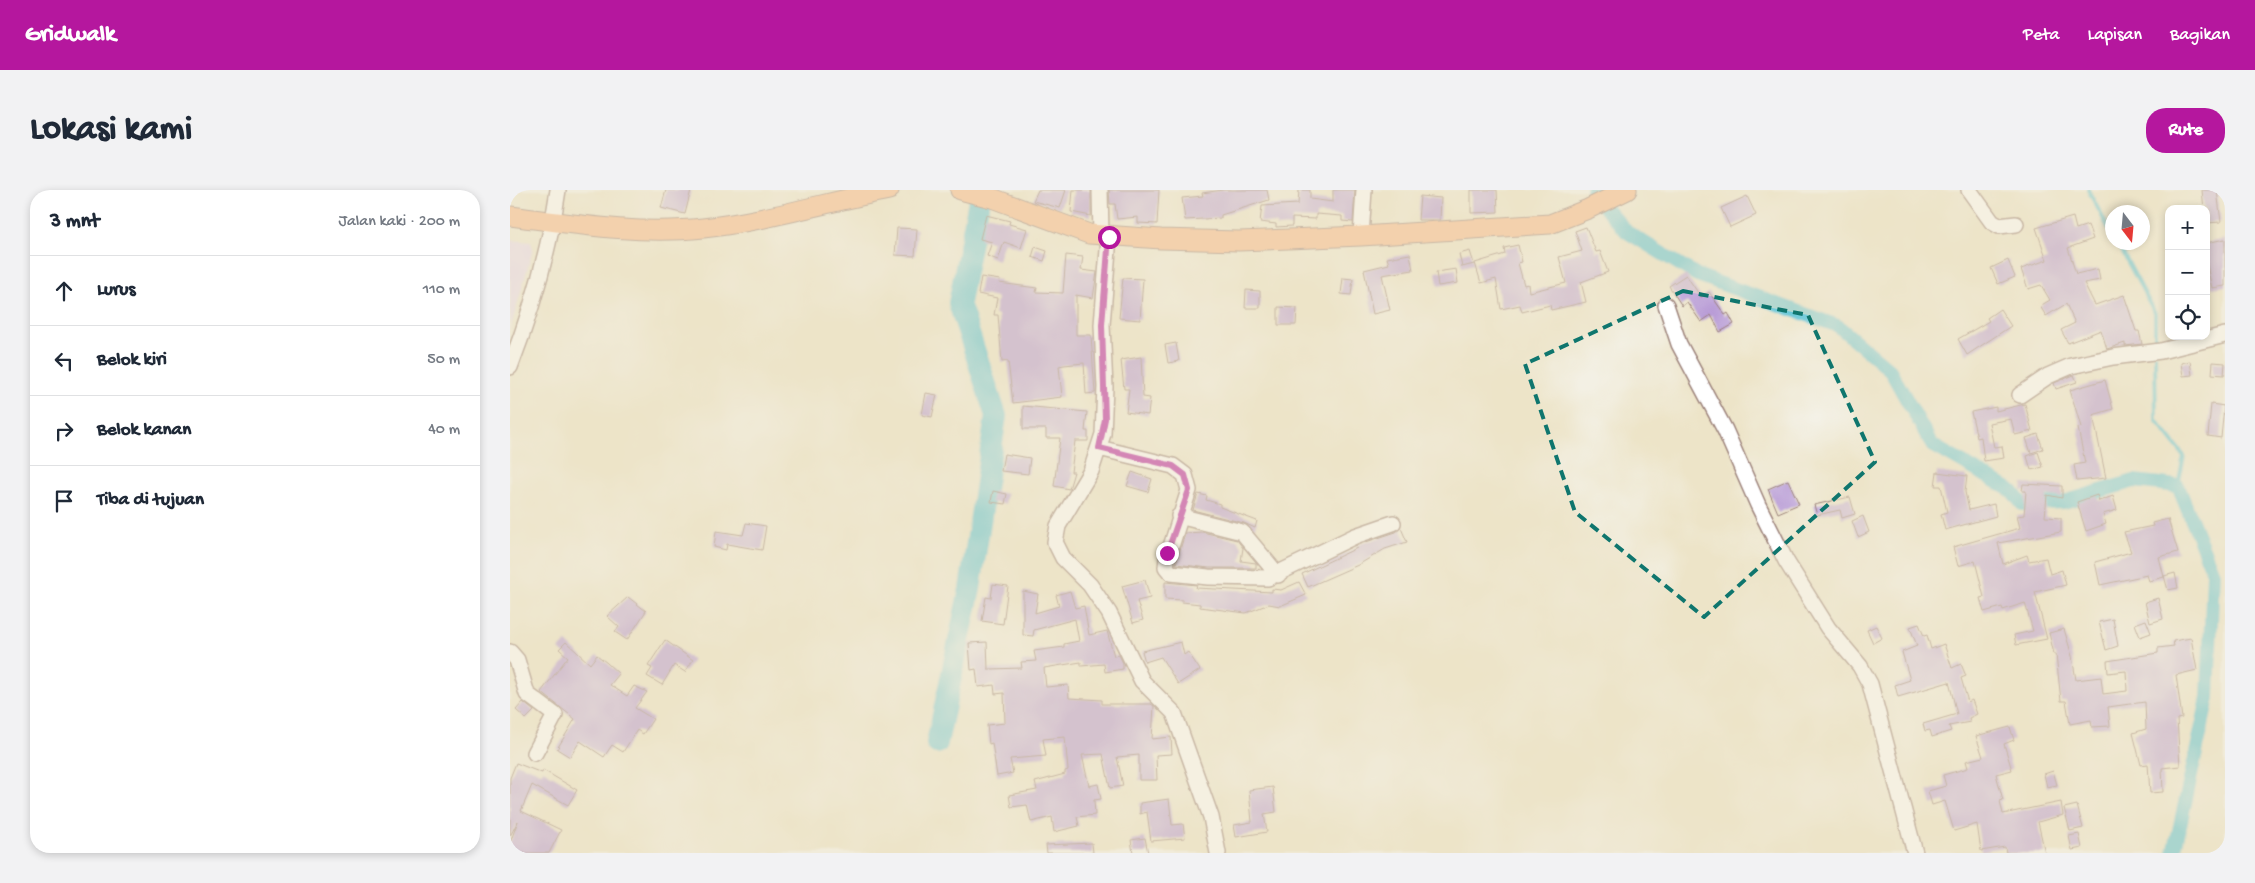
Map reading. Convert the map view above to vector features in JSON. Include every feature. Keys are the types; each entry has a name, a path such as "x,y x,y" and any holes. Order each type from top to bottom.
{"main road":[{"path":"510,216 650,230 702,228 759,219 889,190"},
{"path":"960,190 992,198 1080,232 1105,236 1240,241 1360,236 1550,224 1588,210 1623,192"}],"street":[{"path":"510,367 538,283 554,221 558,190"},
{"path":"1100,190 1105,236 1102,325 1105,419 1099,448 1082,488 1058,526 1056,546 1063,558 1090,585 1109,613 1142,681 1174,713 1211,817 1218,853"},
{"path":"1360,236 1364,190"},
{"path":"1969,190 1992,222 2000,226 2016,224"},
{"path":"1666,305 1683,352 1725,430 1758,506 1786,561 1828,628 1860,666 1870,684 1915,853"},
{"path":"2020,395 2048,376 2071,366 2113,357 2154,352 2225,335"},
{"path":"1099,448 1144,458 1179,469 1185,475 1189,485 1166,558 1166,567 1171,573 1253,579 1278,574 1355,536 1393,523"},
{"path":"1179,516 1242,532 1278,574"},
{"path":"510,652 517,660 527,694 555,715 535,753"}],"highlighted area":[{"path":"1683,291 1808,315 1875,462 1704,617 1575,512 1525,364"}],"shaded area":[{"path":"510,240 531,242 533,249 510,330"}],"building":[{"path":"666,190 691,190 685,214 661,208"},
{"path":"1038,190 1066,190 1060,208 1033,201"},
{"path":"1073,190 1091,190 1091,216 1071,212"},
{"path":"1109,190 1159,190 1157,224 1138,223 1138,217 1117,219 1115,204 1110,204"},
{"path":"1223,190 1267,190 1269,200 1221,215 1221,218 1185,220 1182,198 1203,196 1202,193"},
{"path":"1299,190 1310,190 1310,199 1333,202 1333,190 1355,190 1353,222 1342,221 1342,216 1316,214 1316,219 1292,218 1292,226 1276,227 1276,224 1260,222 1262,206 1298,204"},
{"path":"1471,190 1497,190 1498,212 1471,213"},
{"path":"2202,190 2217,190 2221,222 2210,223 2210,205 2204,205"},
{"path":"1420,196 1441,198 1440,220 1418,220"},
{"path":"1747,196 1756,215 1730,227 1721,208"},
{"path":"986,215 1010,221 1009,224 1027,229 1021,248 1004,242 998,260 987,256 992,242 980,239"},
{"path":"2073,217 2076,229 2088,225 2093,239 2068,248 2076,274 2098,269 2100,280 2084,283 2095,305 2124,295 2136,331 2139,331 2142,344 2125,346 2125,343 2107,349 2101,330 2068,343 2061,330 2075,323 2066,304 2046,316 2040,306 2050,300 2041,285 2028,289 2021,269 2047,260 2036,228"},
{"path":"1586,227 1596,252 1600,251 1608,272 1581,282 1586,302 1551,310 1550,305 1522,312 1520,305 1501,309 1496,279 1481,283 1475,263 1505,254 1504,248 1518,245 1522,262 1518,263 1524,285 1528,284 1529,292 1566,283 1559,257 1582,251 1575,231"},
{"path":"897,228 917,229 915,256 895,255"},
{"path":"2225,239 2225,286 2212,288 2210,279 2210,242"},
{"path":"1035,247 1047,251 1044,261 1032,257"},
{"path":"1470,251 1474,264 1462,267 1459,254"},
{"path":"1410,254 1413,270 1382,275 1390,310 1373,314 1364,270 1389,264 1387,258"},
{"path":"1066,255 1083,257 1081,270 1097,272 1093,298 1076,295 1076,335 1091,335 1095,393 1086,394 1084,363 1064,365 1059,366 1062,397 1013,403 1008,361 1002,362 998,315 994,315 997,298 978,294 981,277 1000,280 999,283 1037,288 1036,292 1063,293"},
{"path":"2008,260 2015,277 1998,284 1991,268"},
{"path":"1456,269 1458,283 1438,286 1436,272"},
{"path":"1686,275 1701,297 1709,292 1725,315 1728,313 1734,324 1720,332 1711,315 1701,322 1687,302 1682,306 1669,286"},
{"path":"1123,278 1143,279 1140,320 1119,318"},
{"path":"1343,278 1353,279 1351,295 1341,294"},
{"path":"1246,290 1260,291 1260,308 1245,308"},
{"path":"1278,307 1297,308 1296,325 1278,325"},
{"path":"2000,309 2011,326 1967,355 1958,339 1989,321 1987,318"},
{"path":"1176,343 1179,361 1168,363 1165,345"},
{"path":"1141,357 1143,397 1150,398 1148,415 1126,412 1129,389 1124,389 1121,360"},
{"path":"2190,361 2192,375 2183,376 2181,363"},
{"path":"2213,362 2225,363 2224,375 2212,374"},
{"path":"2074,375 2077,382 2056,389 2054,383"},
{"path":"2105,380 2113,409 2093,415 2106,478 2077,481 2074,465 2085,463 2078,428 2081,427 2070,390"},
{"path":"926,393 937,395 932,417 922,415"},
{"path":"2025,404 2032,431 2015,435 2011,419 1989,423 1994,447 2002,446 2004,458 1984,461 1981,437 1977,438 1971,412 1996,407 1996,411"},
{"path":"2211,404 2224,406 2221,438 2208,436"},
{"path":"1023,406 1087,412 1085,431 1088,431 1088,441 1075,441 1071,472 1074,472 1069,489 1054,486 1060,438 1046,438 1046,429 1023,429"},
{"path":"2038,434 2043,449 2031,453 2026,438"},
{"path":"2038,452 2043,467 2031,470 2027,456"},
{"path":"1004,454 1030,458 1028,474 1001,471"},
{"path":"1132,472 1152,479 1148,492 1127,486"},
{"path":"1937,472 1967,476 1965,492 1969,510 1994,504 1996,516 1945,530 1941,514 1947,512 1941,486 1935,486"},
{"path":"1788,480 1799,504 1778,513 1768,489"},
{"path":"2023,484 2062,486 2062,498 2047,495 2045,517 2061,518 2061,532 1998,543 2003,564 2027,555 2029,561 2046,558 2050,574 2062,570 2066,585 2035,592 2047,639 2016,645 2014,635 2033,631 2025,603 2003,610 2002,607 1984,612 1980,598 1984,597 1975,561 1958,566 1953,547 2020,528 2017,516 2024,515 2026,491 2022,491"},
{"path":"993,491 1007,494 1005,504 991,502"},
{"path":"1198,494 1207,496 1206,500 1220,504 1220,507 1257,521 1255,528 1244,523 1193,510"},
{"path":"2097,495 2099,501 2113,496 2117,510 2103,514 2106,524 2086,531 2077,502"},
{"path":"1850,497 1855,514 1842,518 1840,510 1817,515 1814,505"},
{"path":"1863,516 1869,532 1858,537 1852,521"},
{"path":"2168,519 2178,552 2159,557 2164,577 2149,581 2147,575 2100,585 2095,562 2131,552 2124,532 2153,526 2152,523"},
{"path":"746,523 766,526 762,550 727,544 726,550 714,547 716,531 743,535"},
{"path":"1401,528 1407,542 1385,549 1358,565 1308,587 1302,574 1357,548 1356,546 1360,544 1396,532"},
{"path":"1202,532 1237,540 1243,548 1241,561 1256,563 1256,568 1209,568 1176,564 1185,533"},
{"path":"2175,573 2178,588 2168,590 2164,576"},
{"path":"1145,580 1150,598 1137,601 1143,620 1133,623 1122,586"},
{"path":"1165,582 1197,585 1196,588 1272,592 1272,589 1281,590 1299,582 1306,595 1280,606 1269,604 1246,613 1200,607 1200,604 1165,599"},
{"path":"993,584 1008,586 1003,624 982,621 986,597 991,598"},
{"path":"1023,591 1038,594 1035,613 1059,606 1056,595 1070,591 1075,608 1084,606 1089,635 1107,631 1114,656 1119,655 1123,663 1123,669 1105,672 1104,664 1081,666 1081,662 1044,668 1046,687 1068,685 1069,698 1102,700 1102,704 1151,704 1154,706 1152,739 1171,737 1172,754 1156,755 1157,780 1139,780 1139,755 1117,757 1123,786 1110,788 1103,754 1082,755 1089,786 1098,784 1101,799 1094,800 1095,815 1077,817 1079,826 1054,832 1052,817 1031,822 1027,805 1011,807 1009,795 1037,790 1035,782 1065,774 1065,771 1068,770 1065,737 1043,739 1046,756 1010,759 1013,773 997,776 992,743 989,744 987,725 1005,723 1004,693 995,694 994,685 978,687 976,669 971,670 969,643 987,642 988,669 991,669 1022,668 1021,662 1036,661 1034,651 1064,647 1064,644 1079,641 1075,619 1034,630 1033,636 1023,635"},
{"path":"628,597 646,611 627,640 615,632 619,627 607,616"},
{"path":"2158,598 2163,619 2150,623 2145,602"},
{"path":"2113,619 2118,646 2106,650 2099,622"},
{"path":"2146,620 2151,633 2140,637 2135,624"},
{"path":"1919,624 1924,636 1927,635 1931,649 1944,644 1952,668 1961,664 1966,676 1961,678 1968,702 1972,700 1977,714 1969,718 1970,722 1949,726 1951,731 1932,737 1930,730 1925,731 1923,724 1957,714 1949,682 1898,697 1895,685 1910,680 1902,652 1917,646 1910,627"},
{"path":"1876,626 1882,638 1873,643 1867,630"},
{"path":"2064,629 2072,656 2076,680 2101,677 2103,694 2127,691 2126,671 2108,673 2107,661 2158,653 2158,648 2174,646 2173,641 2191,638 2197,670 2176,675 2182,718 2177,719 2180,766 2162,768 2163,792 2150,793 2148,764 2141,765 2133,733 2146,729 2145,702 2108,707 2110,726 2092,727 2091,720 2070,724 2066,701 2061,701 2056,654 2054,654 2049,633"},
{"path":"665,640 693,660 685,672 674,665 662,685 647,676 652,668 648,666"},
{"path":"566,642 590,664 597,655 607,663 619,674 610,685 627,696 634,686 647,692 635,708 653,719 643,734 637,730 623,752 612,745 604,757 580,741 570,757 557,749 575,719 541,692 568,657 559,649"},
{"path":"1181,642 1184,655 1188,652 1200,670 1178,684 1161,657 1145,662 1142,651"},
{"path":"523,702 534,711 526,719 516,710"},
{"path":"2010,727 2014,740 2004,744 2012,770 1996,774 2003,800 2000,801 2003,814 2061,802 2063,815 2038,822 2045,853 2006,853 2005,847 1981,851 1977,824 1954,831 1945,801 1932,805 1928,791 1946,786 1943,775 1968,768 1966,761 1983,757 1976,736"},
{"path":"516,763 542,773 543,770 577,790 568,805 532,785 521,811 561,830 549,853 510,853 510,843 518,821 510,836 510,778"},
{"path":"2053,771 2057,785 2047,787 2044,774"},
{"path":"1273,787 1276,812 1264,814 1267,832 1236,837 1234,825 1252,822 1249,790"},
{"path":"1169,799 1172,825 1183,824 1185,838 1151,841 1147,812 1140,814 1140,803"},
{"path":"2077,805 2083,828 2070,831 2064,808"},
{"path":"2079,834 2082,848 2072,850 2069,836"},
{"path":"1145,838 1148,853 1133,853 1131,840"},
{"path":"1092,843 1093,853 1047,853 1046,845"}],"waterway":[{"path":"937,743 970,589 996,416 959,303 981,190"},
{"path":"1593,190 1594,195 1627,232 1697,275 1838,326 1890,370 1932,445 2012,491 2022,504 2064,502 2134,481 2178,486 2213,573 2208,698 2174,853"},
{"path":"2088,190 2105,222"},
{"path":"2121,250 2155,313 2155,348"},
{"path":"2155,355 2156,420 2184,456 2178,486"}],"route":[{"path":"1109,237 1102,325 1105,419 1099,448 1173,466 1185,475 1188,480 1189,490 1167,553"}]}
